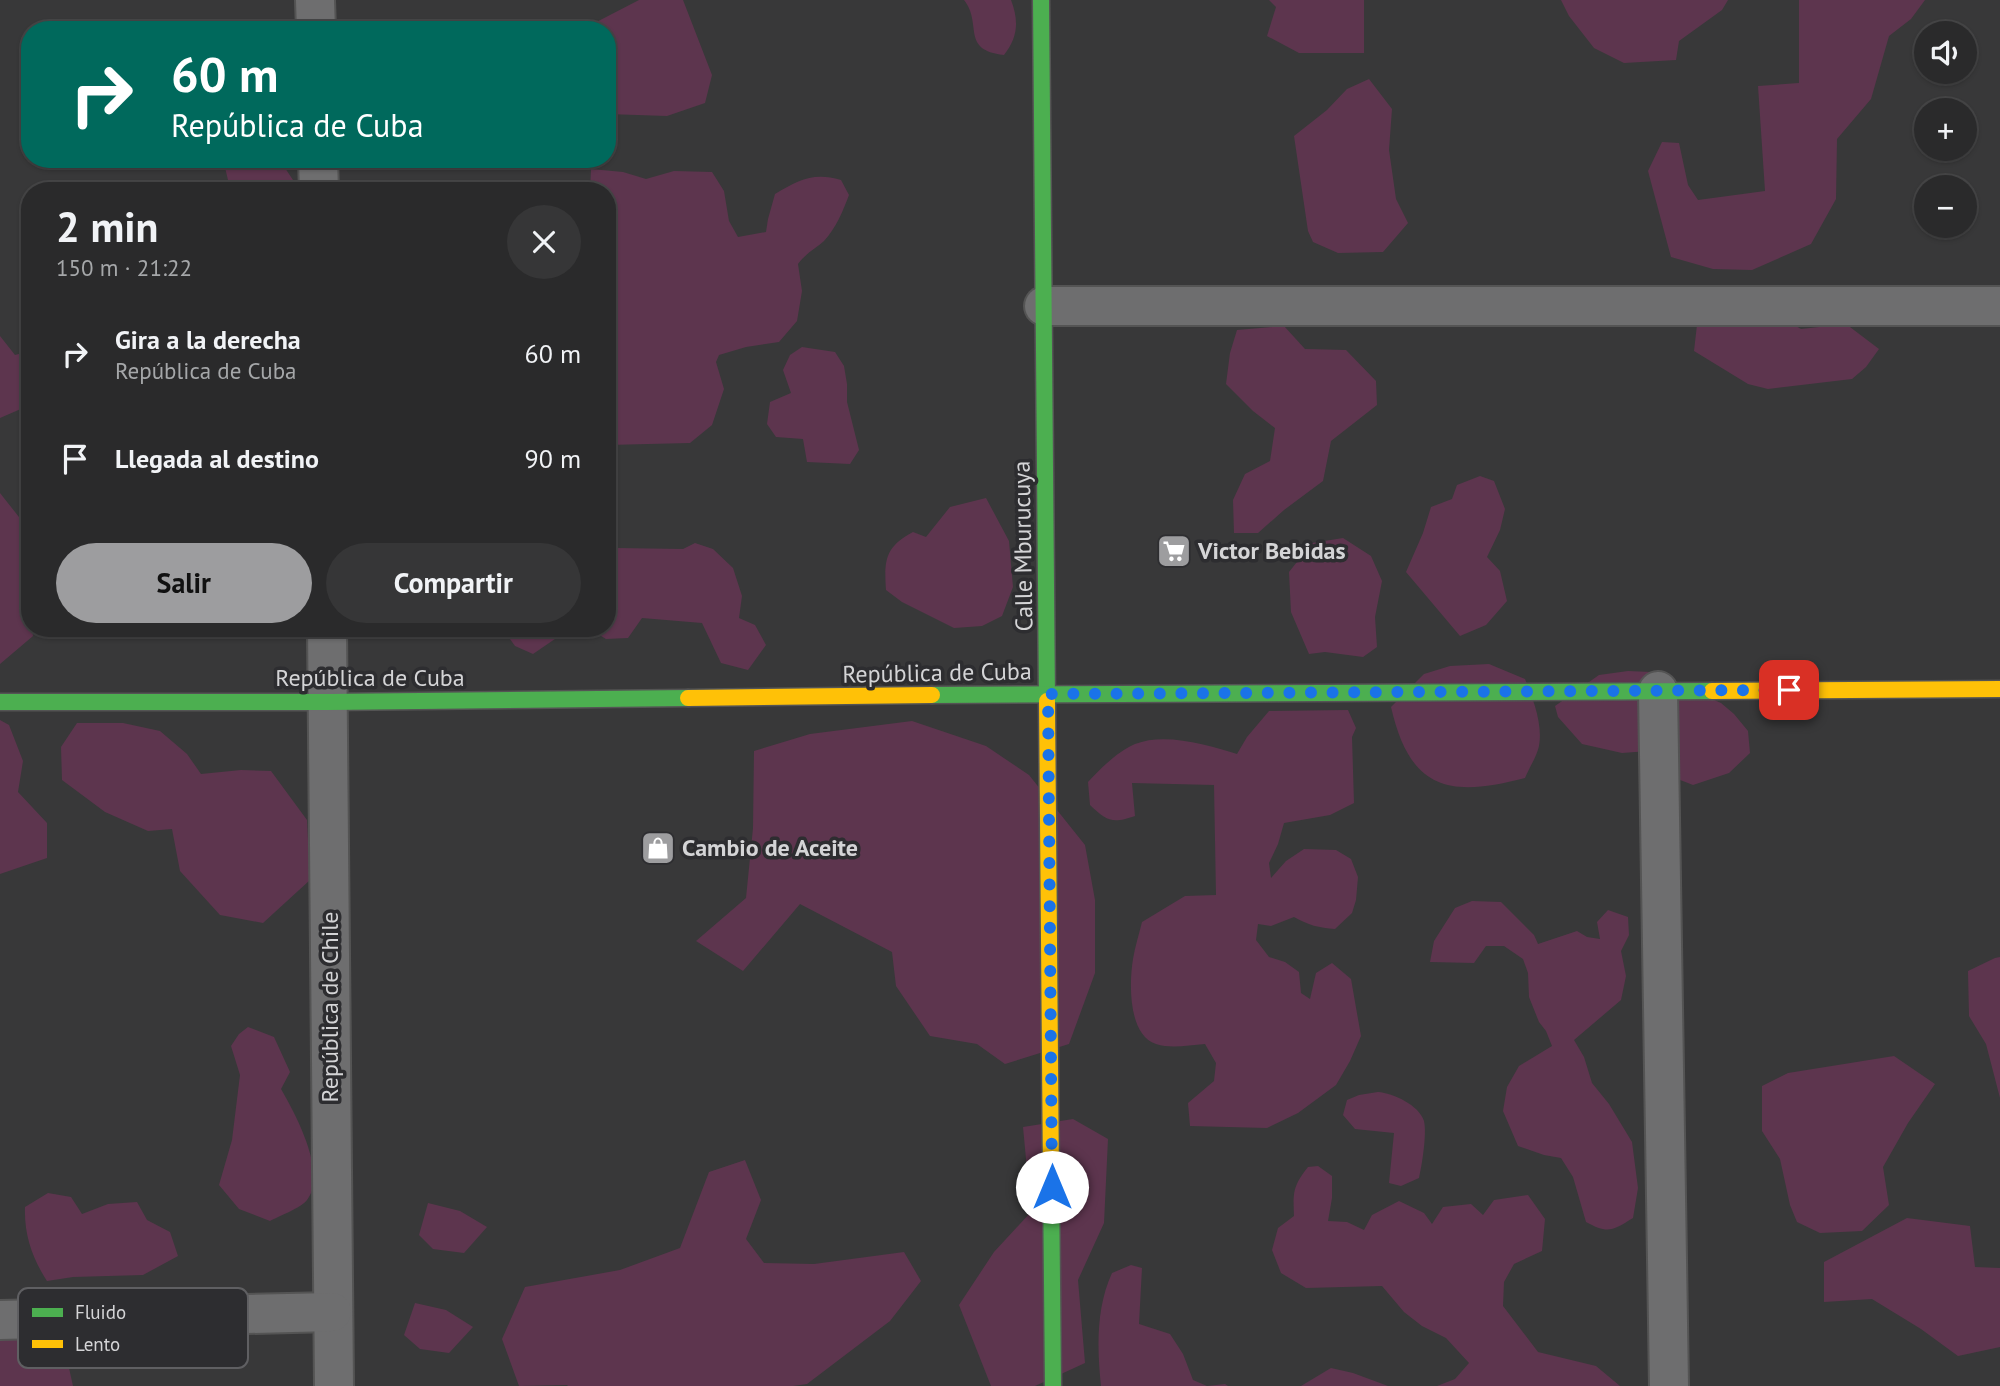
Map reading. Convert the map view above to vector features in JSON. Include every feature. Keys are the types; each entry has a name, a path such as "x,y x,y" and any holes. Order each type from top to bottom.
{"main road":[{"name":"Calle Mburucuya","path":"1041,0 1054,1386"},
{"name":"República de Cuba","path":"0,702 328,702 1048,694 2000,689"}],"street":[{"path":"315,0 316,21"},
{"path":"1044,306 2000,306"},
{"name":"República de Chile","path":"327,637 334,1386"},
{"path":"1658,691 1669,1386"},
{"path":"248,1314 332,1312"},
{"path":"0,1320 18,1320"}],"shaded area":[{"path":"639,0 683,0 712,75 705,103 667,116 616,114 616,21 598,21"},
{"path":"964,0 1011,0 1016,29 1004,55 990,52 977,42 972,18"},
{"path":"1269,0 1364,0 1364,53 1299,53 1267,36 1276,7"},
{"path":"1561,0 1728,0 1722,10 1679,41 1676,60 1624,63 1594,48 1569,16"},
{"path":"1799,0 1925,0 1911,19 1889,36 1871,99 1837,139 1836,199 1811,244 1752,270 1713,269 1671,257 1648,171 1662,142 1679,143 1688,185 1698,200 1765,191 1758,86 1799,83"},
{"path":"1369,79 1392,109 1389,150 1396,199 1408,223 1383,252 1338,253 1313,242 1308,231 1294,136 1327,110 1347,89"},
{"path":"225,168 285,168 294,182 226,182"},
{"path":"591,169 623,172 646,179 674,171 712,172 724,191 729,221 738,237 766,232 775,194 799,181 814,177 841,180 849,195 828,236 798,264 802,291 797,321 779,342 746,347 719,355 716,362 724,389 712,425 690,443 616,445 616,182 590,182"},
{"path":"1698,316 1779,316 1801,329 1846,324 1879,349 1866,367 1852,379 1768,389 1748,384 1694,351"},
{"path":"1284,326 1305,349 1346,350 1376,381 1377,405 1331,441 1323,481 1258,533 1234,533 1233,500 1245,474 1270,461 1275,428 1226,384 1230,353 1237,330"},
{"path":"0,336 15,355 21,353 21,409 0,418"},
{"path":"802,347 835,352 844,366 847,402 859,450 850,464 807,462 803,439 776,437 767,424 770,402 791,393 783,370 790,355"},
{"path":"1480,476 1494,481 1505,509 1500,530 1487,557 1500,571 1507,601 1486,625 1460,636 1406,572 1431,507 1452,499 1457,485"},
{"path":"0,493 21,520 21,637 32,637 0,664"},
{"path":"986,498 1009,541 1013,587 1002,616 982,626 954,628 902,602 886,590 886,562 897,543 913,532 926,537 950,507"},
{"path":"1343,538 1371,556 1382,581 1375,617 1377,647 1363,657 1325,652 1309,654 1291,612 1289,572 1312,543"},
{"path":"695,543 713,549 733,568 742,596 739,618 755,625 766,645 748,670 721,663 702,623 642,618 628,638 603,637 616,637 616,548 683,549"},
{"path":"508,637 558,637 533,654 515,646"},
{"path":"1489,664 1525,679 1540,729 1535,758 1525,778 1475,787 1454,786 1437,781 1422,771 1409,756 1399,735 1391,707 1424,674 1450,666"},
{"path":"1628,671 1651,672 1721,703 1748,731 1750,753 1729,773 1693,785 1670,776 1649,751 1622,753 1582,744 1558,717 1555,706 1599,675"},
{"path":"1348,710 1356,728 1352,737 1354,803 1330,815 1284,823 1269,863 1271,878 1286,861 1304,849 1336,850 1351,859 1358,877 1352,913 1335,929 1314,926 1294,917 1271,926 1258,924 1256,940 1269,957 1285,962 1299,972 1301,993 1310,999 1316,973 1332,963 1351,979 1361,1036 1336,1085 1298,1113 1267,1128 1190,1126 1188,1103 1214,1081 1216,1063 1205,1044 1168,1046 1147,1039 1140,1030 1132,1007 1132,969 1142,922 1185,896 1216,895 1214,785 1132,783 1135,816 1110,820 1090,805 1088,782 1122,751 1135,744 1160,739 1186,741 1237,754 1247,737 1269,711"},
{"path":"0,720 9,725 23,761 18,792 47,823 47,858 0,874"},
{"path":"912,721 986,746 1029,775 1085,845 1095,900 1095,973 1069,1044 1005,1064 977,1044 930,1036 896,986 892,952 800,904 743,971 696,941 746,898 753,828 754,751 810,734"},
{"path":"77,723 123,723 160,731 187,754 201,774 241,770 271,771 307,820 310,880 263,923 220,915 180,871 172,829 148,831 105,812 62,780 61,747"},
{"path":"1472,901 1501,902 1534,935 1538,944 1577,931 1587,937 1600,939 1597,922 1608,910 1628,917 1629,935 1621,951 1626,976 1621,1000 1574,1040 1584,1057 1592,1083 1609,1104 1632,1142 1638,1188 1633,1218 1615,1228 1600,1228 1586,1222 1573,1177 1561,1158 1518,1146 1503,1111 1507,1087 1519,1066 1552,1046 1529,997 1528,973 1523,959 1504,946 1486,946 1474,963 1430,962 1434,941 1455,908"},
{"path":"2000,957 2000,1098 1986,1044 1969,1016 1968,971"},
{"path":"248,1027 274,1037 290,1072 281,1089 301,1128 314,1175 307,1200 270,1221 239,1209 219,1185 232,1140 240,1075 231,1046"},
{"path":"1894,1056 1935,1084 1908,1123 1883,1167 1889,1205 1862,1231 1820,1233 1797,1222 1790,1205 1780,1159 1762,1131 1762,1086 1788,1073"},
{"path":"1378,1092 1405,1101 1417,1110 1424,1121 1425,1141 1419,1178 1401,1186 1389,1183 1394,1133 1355,1129 1343,1115 1347,1100"},
{"path":"1073,1119 1108,1139 1104,1223 1078,1280 1085,1363 1035,1386 991,1386 959,1305 994,1252 1031,1212 1023,1127"},
{"path":"745,1160 761,1200 746,1239 764,1263 814,1264 904,1252 921,1281 890,1321 807,1384 519,1386 502,1339 525,1287 620,1270 680,1248 709,1172"},
{"path":"1318,1166 1332,1176 1328,1221 1347,1222 1364,1230 1372,1215 1399,1201 1424,1213 1432,1224 1443,1207 1471,1204 1483,1215 1494,1200 1528,1195 1545,1219 1542,1251 1514,1264 1504,1282 1503,1306 1538,1352 1596,1366 1620,1386 1437,1386 1455,1379 1469,1363 1446,1338 1422,1326 1404,1312 1382,1286 1306,1288 1281,1273 1272,1250 1278,1228 1294,1216 1294,1195 1299,1179 1308,1167"},
{"path":"48,1193 71,1197 82,1214 108,1204 137,1202 147,1220 170,1232 178,1256 143,1275 73,1277 47,1281 30,1246 25,1207"},
{"path":"428,1203 460,1211 487,1227 464,1253 433,1249 419,1235"},
{"path":"1907,1218 1970,1226 1975,1267 2000,1268 2000,1347 1958,1356 1872,1299 1824,1302 1824,1262"},
{"path":"1131,1265 1142,1268 1139,1324 1170,1334 1183,1354 1193,1380 1207,1386 1101,1386 1099,1343 1103,1300 1112,1273"},
{"path":"415,1303 446,1310 473,1327 449,1353 420,1349 404,1335"},
{"path":"18,1335 18,1368 69,1368 73,1386 0,1386 0,1338"},
{"path":"1331,1368 1353,1373 1388,1386 1301,1386"}],"traffic: fast":[{"path":"1041,0 1047,701"},
{"path":"932,695 1712,691"},
{"path":"0,702 688,698"},
{"path":"1051,1179 1053,1386"}],"traffic: slow":[{"path":"1712,691 2000,689"},
{"path":"688,698 932,695"},
{"path":"1047,701 1051,1179"}],"place":[{"name":"Victor Bebidas","path":"1174,551"},
{"name":"Cambio de Aceite","path":"658,848"}],"route":[{"path":"1052,1187 1048,694 1789,690"}]}
